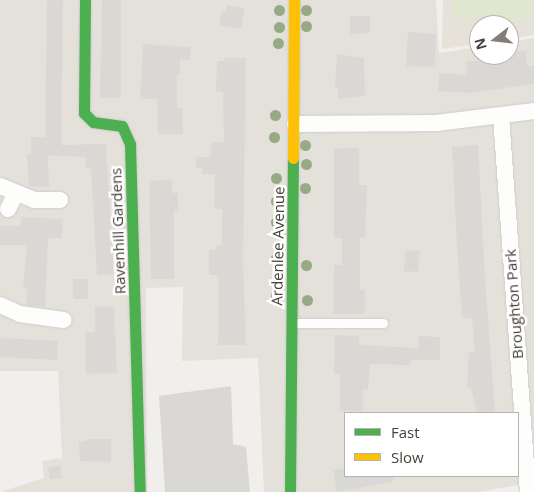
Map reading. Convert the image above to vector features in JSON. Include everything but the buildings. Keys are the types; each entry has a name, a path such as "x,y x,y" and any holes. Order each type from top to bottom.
{"street":[{"name":"Ravenhill Gardens","path":"85,0 84,114 93,122 122,126 130,144 140,492"},
{"name":"Ardenlee Avenue","path":"290,492 295,124 294,0"},
{"path":"295,124 436,123 534,111"},
{"name":"Broughton Park","path":"500,116 528,492"},
{"path":"0,186 34,200 60,200"},
{"path":"8,209 16,193"},
{"path":"0,305 20,314 64,320"}],"lane":[{"path":"292,322 383,323"}],"shaded area":[{"path":"0,0 436,0 439,53 469,48 469,65 519,65 519,40 534,38 534,482 478,492 264,492 258,358 182,361 183,287 146,288 147,492 0,492 44,478 42,461 62,458 58,371 0,371"},
{"path":"443,0 534,0 534,35 519,37 519,15 469,15 469,45 442,49"}],"green space":[{"path":"452,0 534,0 534,20 519,20 519,15 469,15 469,18 452,18"}],"traffic: fast":[{"path":"85,0 84,113 93,122 122,126 130,144 140,492"},
{"path":"290,492 293,158"}],"traffic: slow":[{"path":"293,158 294,0"}]}
